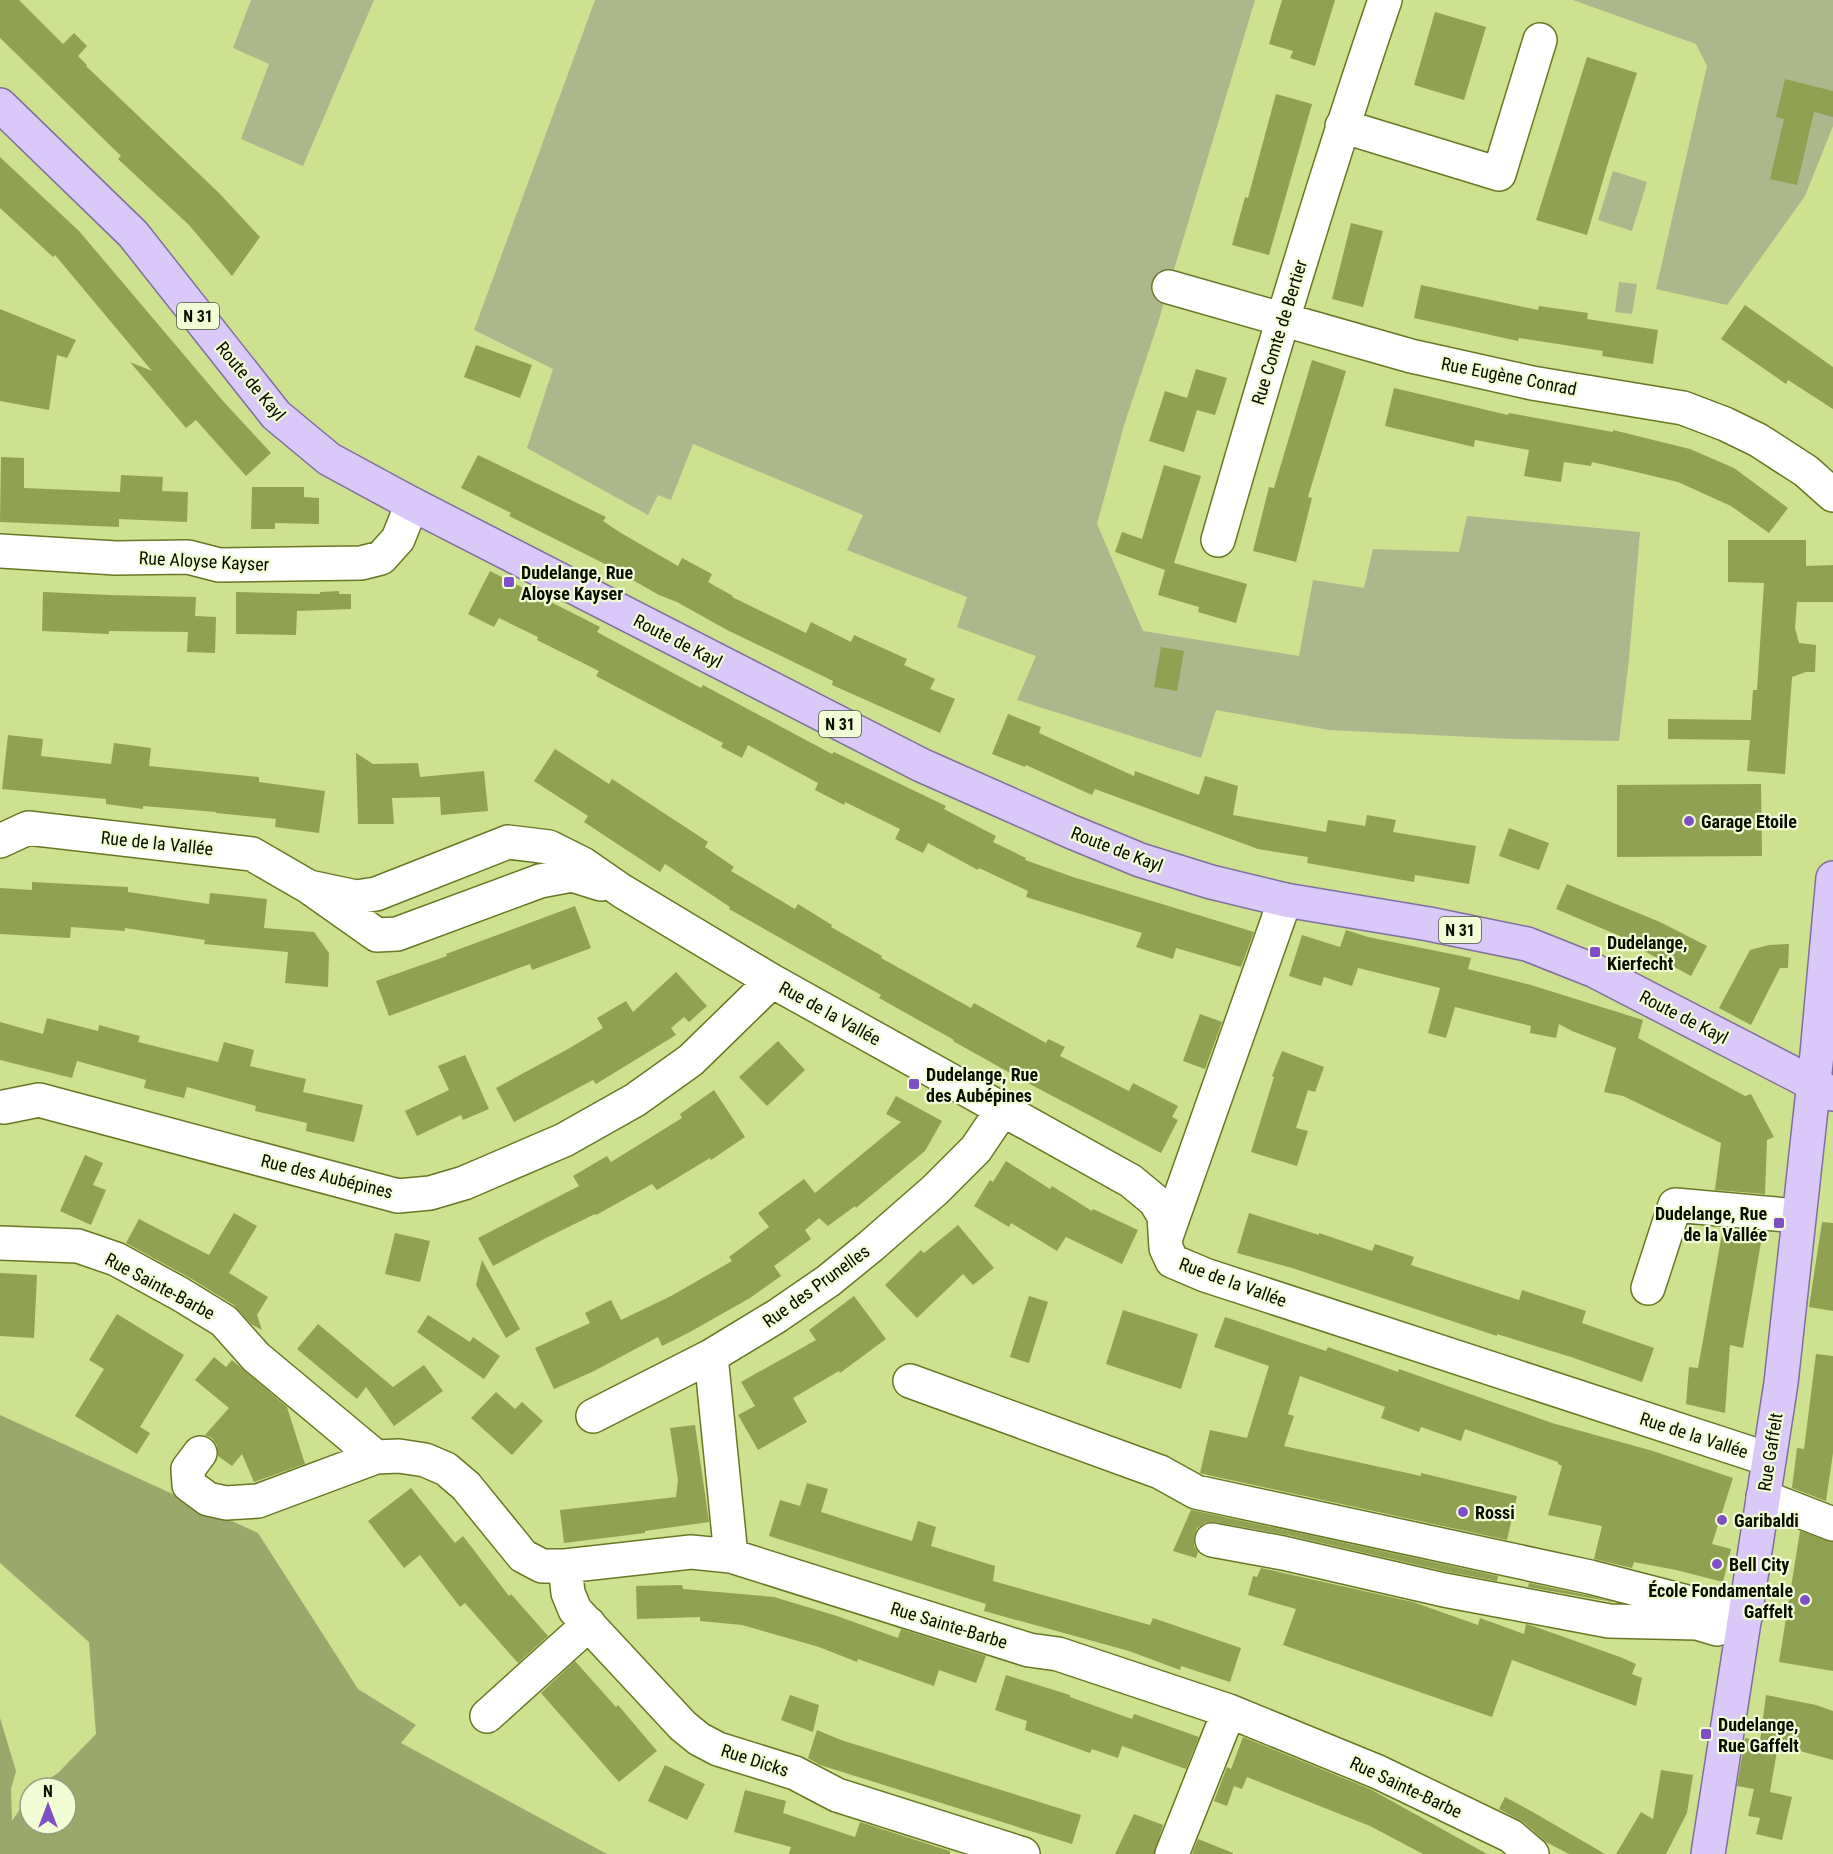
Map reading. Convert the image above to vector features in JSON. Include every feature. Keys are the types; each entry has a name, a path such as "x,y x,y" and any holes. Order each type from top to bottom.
{"main road":[{"name":"Route de Kayl","path":"0,105 133,234 276,415 329,459 412,504 921,765 1072,832 1140,860 1211,882 1285,900 1429,924 1527,944 1595,971 1823,1089"},
{"name":"Rue Gaffelt","path":"1708,1854 1780,1383 1798,1216 1823,1089 1833,878"}],"street":[{"name":"Rue Comte de Bertier","path":"1218,540 1282,320 1342,126 1385,0"},
{"path":"1342,126 1499,174 1540,40"},
{"name":"Rue Eugène Conrad","path":"1169,287 1411,356 1532,383 1683,408 1758,440 1806,471 1833,495"},
{"name":"Rue Aloyse Kayser","path":"0,551 116,558 188,557 219,565 361,563 381,558 398,539 412,504"},
{"name":"Rue de la Vallée","path":"0,841 28,828 252,854 309,887 377,935 397,934 540,881 572,875 622,891"},
{"name":"Rue de la Vallée","path":"309,887 356,897 376,894 508,842 549,847 583,864 622,891 772,981 1131,1181 1155,1202 1164,1216 1166,1248 1172,1261 1205,1275 1768,1459"},
{"path":"493,848 510,857 517,873 518,889"},
{"path":"376,894 371,909 371,922 377,935"},
{"path":"1166,1237 1285,900"},
{"name":"Rue des Aubépines","path":"4,1107 39,1100 398,1196 430,1193 464,1183 564,1140 634,1100 691,1060 772,981"},
{"name":"Rue des Prunelles","path":"593,1416 711,1356 777,1316 872,1246 935,1191 976,1149 1002,1109"},
{"path":"1648,1288 1675,1205 1798,1216"},
{"name":"Rue Sainte-Barbe","path":"0,1243 78,1246 116,1258 180,1294 224,1321 256,1357 376,1456"},
{"path":"711,1356 731,1556"},
{"path":"910,1381 1160,1472 1196,1492 1590,1577 1743,1627"},
{"name":"Rue Sainte-Barbe","path":"200,1453 188,1469 189,1485 208,1499 226,1503 258,1501 376,1456 399,1456 425,1460 446,1469 466,1486 523,1556 542,1566 564,1566 691,1552 731,1556 1029,1650 1058,1654 1229,1711 1378,1772 1446,1804 1511,1836 1532,1854"},
{"path":"1763,1497 1833,1524"},
{"path":"1212,1540 1283,1553 1444,1590 1610,1622 1697,1623 1743,1627"},
{"name":"Rue Dicks","path":"564,1566 568,1593 575,1610 683,1726 699,1739 718,1749 795,1773 837,1796 1023,1854"},
{"path":"487,1716 589,1624"},
{"path":"1172,1854 1229,1711"}],"green space":[{"path":"251,0 374,0 303,166 241,139 269,64 233,48"},
{"path":"595,0 1255,0 1157,326 1125,422 1097,524 1143,631 1299,656 1313,580 1364,588 1373,549 1459,552 1467,516 1640,532 1619,741 1513,739 1329,730 1216,710 1201,758 1017,700 1036,656 957,627 967,597 847,550 863,515 693,444 671,500 658,495 648,515 527,448 553,369 474,330"},
{"path":"1573,0 1833,0 1833,126 1805,196 1727,305 1656,289 1707,66 1696,44"},
{"path":"1613,171 1647,182 1632,231 1598,220"},
{"path":"1619,282 1637,284 1632,314 1615,312"},
{"path":"0,1415 258,1533 358,1689 416,1725 401,1743 607,1854 0,1854 0,1718 16,1771 11,1789 12,1821 18,1812 18,1836 78,1836 78,1776 53,1776 96,1734 89,1642 0,1563"}],"building":[{"path":"0,0 19,0 63,44 74,33 87,46 78,56 86,66 219,193 260,237 232,276 189,225 118,159 121,156 0,38"},
{"path":"1282,0 1335,0 1315,66 1290,58 1293,51 1269,44"},
{"path":"1435,12 1486,27 1464,100 1414,85"},
{"path":"1587,57 1637,73 1587,235 1536,220"},
{"path":"1785,79 1833,91 1833,117 1814,112 1797,185 1770,179 1784,119 1776,117"},
{"path":"1276,94 1312,104 1269,255 1232,245 1245,197 1248,198"},
{"path":"0,157 79,231 223,401 271,453 246,476 196,420 186,428 130,362 152,371 55,255 53,257 0,208"},
{"path":"1351,223 1383,231 1363,307 1332,299"},
{"path":"1421,285 1538,310 1539,306 1588,313 1587,319 1658,330 1653,364 1602,356 1603,351 1519,338 1518,341 1414,318"},
{"path":"1745,305 1833,367 1833,409 1788,380 1786,384 1721,339"},
{"path":"0,309 76,340 67,358 57,355 49,410 0,401"},
{"path":"476,345 532,365 520,398 464,377"},
{"path":"1312,360 1346,371 1308,497 1312,498 1296,562 1253,551 1269,487 1274,488"},
{"path":"1196,369 1227,378 1215,415 1197,410 1184,452 1149,441 1165,391 1187,398"},
{"path":"1394,388 1508,415 1509,413 1613,432 1613,430 1690,449 1734,468 1788,508 1769,533 1731,506 1678,482 1632,471 1592,462 1591,466 1564,462 1561,482 1524,476 1529,450 1475,440 1474,447 1385,426"},
{"path":"478,455 606,517 603,521 678,566 682,558 712,574 708,582 732,597 806,633 811,622 851,642 854,635 907,659 904,665 935,679 930,689 955,699 940,733 832,685 833,681 659,595 603,563 509,516 511,513 461,488"},
{"path":"1,457 24,458 24,488 120,492 121,475 163,477 162,491 188,492 187,522 119,519 119,527 0,522"},
{"path":"1164,465 1201,476 1174,563 1247,584 1236,623 1198,612 1199,607 1158,595 1165,570 1115,552 1122,532 1142,539"},
{"path":"252,487 304,487 304,497 319,498 319,524 275,523 275,529 251,529"},
{"path":"1728,540 1806,540 1806,566 1833,565 1833,602 1797,602 1795,628 1799,643 1816,645 1815,672 1806,672 1792,677 1785,774 1747,771 1750,740 1668,739 1668,719 1751,720 1753,690 1757,690 1764,583 1728,582"},
{"path":"490,571 600,627 597,632 701,688 703,685 832,754 834,752 946,806 944,809 996,836 993,842 1026,858 1025,860 1073,877 1254,932 1241,967 1176,948 1173,959 1136,947 1142,933 1026,897 1028,891 979,868 978,870 928,843 923,853 895,839 900,829 815,790 818,783 748,745 742,758 721,747 723,743 596,676 599,671 537,640 538,637 499,618 494,627 468,614"},
{"path":"339,591 339,594 351,594 351,609 297,611 296,635 236,634 236,592 320,594 320,592"},
{"path":"43,592 196,597 195,616 216,617 215,653 187,652 188,632 109,631 109,634 42,631"},
{"path":"1161,647 1184,651 1177,691 1154,687"},
{"path":"1008,714 1041,727 1039,733 1134,776 1135,771 1199,795 1205,776 1238,786 1233,815 1326,832 1328,820 1365,826 1367,815 1396,820 1393,832 1476,846 1469,884 1415,875 1414,882 1307,863 1308,857 1258,849 1095,789 1092,795 1026,765 1025,767 992,754"},
{"path":"8,735 43,739 41,756 111,764 114,743 151,748 149,766 259,777 259,782 325,791 319,833 275,827 276,819 143,806 143,809 106,804 106,799 2,789"},
{"path":"555,749 609,784 612,779 708,842 705,847 734,867 731,871 795,909 798,904 832,925 831,927 882,956 881,958 971,1008 974,1003 1046,1043 1048,1039 1065,1047 1060,1056 1129,1091 1133,1083 1178,1106 1172,1117 1178,1120 1161,1153 953,1041 879,998 881,995 729,909 730,907 665,864 660,872 584,822 588,816 534,781"},
{"path":"356,753 373,764 418,763 420,777 484,771 488,811 441,815 440,797 392,798 394,824 358,824"},
{"name":"Garage Etoile","path":"1761,784 1762,856 1617,857 1617,785"},
{"path":"1509,828 1549,843 1539,870 1499,856"},
{"path":"32,882 128,887 128,892 209,904 210,893 267,899 264,928 314,932 329,953 328,987 285,983 288,952 204,944 205,940 125,928 125,931 71,927 70,938 0,934 0,888 32,890"},
{"path":"1567,884 1660,922 1707,946 1691,976 1644,951 1646,947 1556,909"},
{"path":"575,906 591,948 532,970 530,964 389,1016 376,981"},
{"path":"1346,930 1368,937 1471,958 1468,969 1531,985 1643,1020 1638,1038 1745,1096 1751,1094 1774,1137 1767,1140 1765,1194 1715,1190 1721,1143 1623,1096 1604,1092 1616,1048 1559,1024 1556,1038 1530,1033 1531,1026 1455,1007 1446,1038 1428,1033 1440,988 1358,968 1352,986 1324,977 1321,986 1289,976 1302,935 1340,947"},
{"path":"1789,944 1788,968 1780,968 1751,1025 1719,1008 1750,950 1769,945"},
{"path":"676,972 707,1006 689,1022 684,1017 671,1028 676,1035 596,1084 593,1080 514,1122 496,1088 603,1028 597,1018 626,1001 633,1012"},
{"path":"1200,1014 1222,1022 1205,1069 1183,1061"},
{"path":"47,1018 98,1031 99,1025 140,1036 138,1042 218,1062 224,1042 254,1050 250,1066 306,1079 303,1092 363,1105 354,1142 306,1131 307,1123 255,1111 256,1106 187,1087 184,1098 144,1088 146,1080 77,1061 72,1078 0,1060 0,1022 43,1034"},
{"path":"778,1041 805,1070 767,1106 739,1077"},
{"path":"1282,1051 1324,1067 1315,1092 1308,1090 1296,1128 1308,1131 1297,1166 1251,1152 1274,1077 1272,1076"},
{"path":"465,1055 489,1109 463,1120 461,1115 417,1136 405,1111 449,1090 438,1066"},
{"path":"714,1090 745,1137 711,1160 710,1158 657,1190 652,1184 596,1215 493,1266 478,1238 579,1186 573,1176 607,1156 611,1162 682,1118 680,1114"},
{"path":"896,1096 942,1121 925,1151 856,1208 855,1206 828,1226 819,1218 805,1230 811,1239 774,1266 781,1276 750,1298 662,1346 658,1337 554,1389 535,1348 590,1323 585,1313 611,1300 621,1320 671,1296 732,1261 729,1257 769,1227 758,1213 804,1179 815,1193 901,1122 886,1114"},
{"path":"85,1155 103,1163 93,1185 106,1190 91,1225 60,1211"},
{"path":"1006,1161 1050,1189 1052,1186 1092,1211 1093,1209 1138,1230 1122,1264 1066,1237 1057,1251 1011,1223 1009,1227 974,1206 990,1180 993,1182"},
{"path":"234,1213 257,1226 229,1273 268,1297 257,1315 262,1330 251,1324 234,1305 126,1243 139,1219 209,1255"},
{"path":"1249,1213 1372,1251 1375,1244 1414,1257 1411,1265 1519,1300 1522,1290 1586,1311 1582,1323 1654,1348 1642,1382 1292,1268 1237,1253"},
{"path":"1822,1222 1833,1223 1833,1311 1809,1307"},
{"path":"958,1225 994,1268 973,1285 963,1274 917,1318 885,1285 921,1250 924,1253"},
{"path":"1723,1228 1745,1230 1747,1240 1761,1242 1743,1348 1730,1345 1725,1413 1686,1404 1689,1367 1698,1368"},
{"path":"395,1233 430,1241 420,1282 385,1274"},
{"path":"482,1260 520,1329 506,1338 476,1285"},
{"path":"0,1273 37,1275 34,1338 0,1336"},
{"path":"854,1296 886,1339 840,1373 839,1371 793,1398 807,1422 758,1450 738,1415 755,1406 741,1382 816,1340 809,1330"},
{"path":"1029,1296 1048,1302 1029,1363 1010,1357"},
{"path":"1123,1310 1198,1334 1181,1389 1106,1364"},
{"path":"117,1314 184,1355 140,1427 150,1433 137,1454 75,1416 104,1369 89,1360"},
{"path":"428,1315 470,1342 473,1337 500,1356 484,1379 417,1332"},
{"path":"1225,1317 1326,1351 1328,1347 1398,1372 1399,1369 1552,1423 1653,1451 1733,1478 1712,1544 1731,1549 1723,1582 1634,1562 1632,1568 1594,1559 1602,1526 1548,1515 1562,1466 1558,1462 1465,1429 1461,1441 1421,1427 1419,1432 1381,1418 1385,1407 1300,1376 1288,1414 1294,1416 1284,1446 1421,1476 1421,1473 1517,1496 1507,1540 1200,1473 1210,1430 1247,1438 1269,1366 1214,1347"},
{"path":"318,1324 393,1387 424,1365 443,1391 394,1426 366,1387 357,1399 297,1349"},
{"path":"1816,1354 1833,1356 1833,1453 1826,1501 1792,1488 1797,1448 1804,1449"},
{"path":"214,1357 226,1367 232,1360 287,1407 305,1464 254,1482 242,1454 232,1466 218,1456 217,1445 212,1438 205,1435 229,1408 195,1380"},
{"path":"496,1392 515,1409 522,1402 543,1421 512,1455 471,1418"},
{"path":"695,1425 709,1522 564,1543 560,1510 676,1497 678,1480 670,1428"},
{"path":"807,1483 828,1489 821,1512 912,1541 918,1521 936,1527 931,1546 995,1566 993,1581 1150,1625 1153,1618 1241,1648 1230,1682 1181,1666 1180,1670 1129,1651 984,1611 986,1604 769,1536 780,1500 800,1506"},
{"path":"411,1488 455,1543 463,1536 509,1596 511,1594 548,1636 518,1663 465,1603 460,1607 420,1555 404,1568 368,1521"},
{"path":"1191,1510 1498,1576 1497,1581 1287,1535 1215,1522 1205,1523 1197,1528 1194,1537 1194,1546 1198,1552 1196,1558 1173,1551"},
{"name":"École Fondamentale Gaffelt","path":"1800,1531 1833,1542 1833,1671 1779,1662"},
{"path":"1261,1568 1413,1602 1478,1625 1480,1618 1524,1634 1526,1624 1620,1657 1636,1664 1632,1674 1642,1678 1636,1706 1512,1660 1492,1717 1283,1645 1296,1609 1248,1595 1253,1576 1257,1577"},
{"path":"1529,1583 1586,1595 1613,1602 1528,1587"},
{"path":"682,1585 683,1589 774,1597 898,1638 901,1629 986,1656 976,1683 939,1670 934,1686 858,1659 857,1662 819,1647 742,1625 700,1621 700,1617 637,1619 636,1586"},
{"path":"575,1661 616,1707 618,1705 657,1751 619,1782 541,1693"},
{"path":"1006,1675 1070,1695 1070,1697 1132,1719 1134,1714 1199,1737 1186,1769 1122,1746 1118,1758 1092,1749 1090,1753 1025,1730 1027,1721 995,1710"},
{"path":"790,1695 819,1705 813,1732 781,1720"},
{"path":"1766,1695 1816,1705 1833,1711 1833,1760 1778,1745 1770,1792 1792,1797 1782,1840 1756,1834 1760,1818 1748,1816 1754,1789 1737,1786 1745,1738 1760,1741"},
{"path":"817,1730 841,1740 1081,1815 1072,1844 820,1765 808,1758"},
{"path":"1243,1737 1370,1789 1487,1854 1423,1854 1370,1826 1247,1777 1242,1789 1234,1786 1227,1806 1214,1801 1227,1767 1231,1769"},
{"path":"665,1765 705,1784 687,1820 648,1801"},
{"path":"1661,1770 1693,1775 1687,1813 1666,1854 1616,1854 1641,1812 1653,1819"},
{"path":"745,1790 786,1801 783,1813 855,1837 860,1822 950,1851 950,1854 789,1854 791,1847 734,1832"},
{"path":"1505,1797 1605,1854 1569,1854 1546,1842 1523,1822 1499,1809"},
{"path":"1134,1814 1163,1825 1154,1854 1115,1854"},
{"path":"1198,1839 1233,1853 1233,1854 1192,1854"}],"place":[{"name":"Dudelange, Rue Aloyse Kayser","path":"509,582"},
{"name":"Garage Etoile","path":"1689,821"},
{"name":"Dudelange, Kierfecht","path":"1595,952"},
{"name":"Dudelange, Rue des Aubépines","path":"914,1084"},
{"name":"Dudelange, Rue de la Vallée","path":"1779,1223"},
{"name":"Rossi","path":"1463,1512"},
{"name":"Garibaldi","path":"1722,1520"},
{"name":"Bell City","path":"1717,1564"},
{"name":"École Fondamentale Gaffelt","path":"1805,1600"},
{"name":"Dudelange, Rue Gaffelt","path":"1706,1734"}]}
